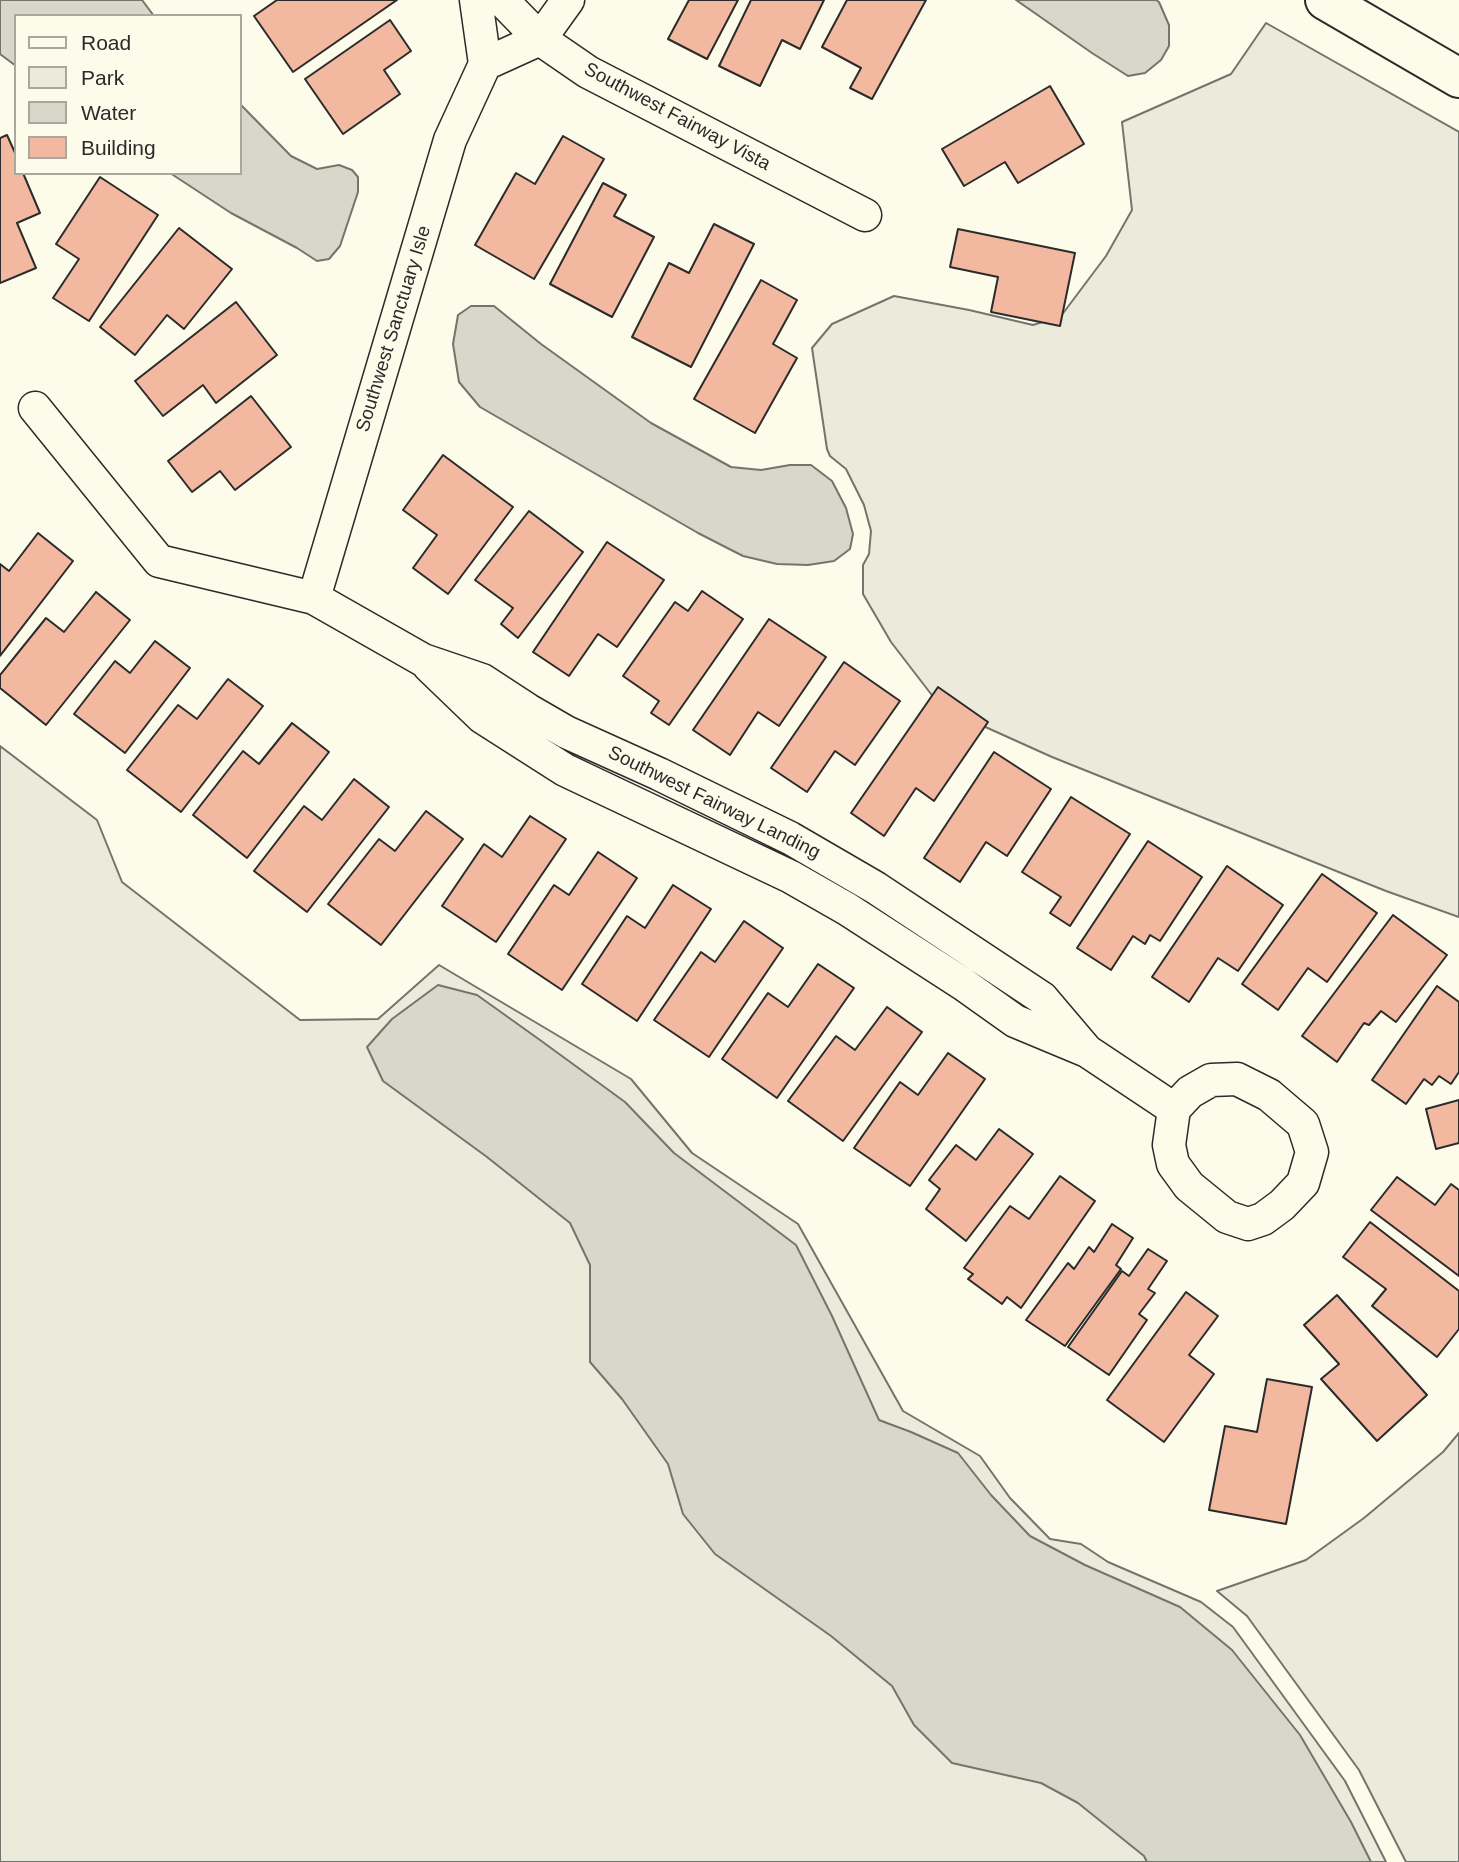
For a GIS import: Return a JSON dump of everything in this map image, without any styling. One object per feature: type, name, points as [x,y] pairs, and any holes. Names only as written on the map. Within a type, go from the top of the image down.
[{"type":"street","points":[[477,0],[485,64],[540,38],[568,0]]},
{"type":"street","name":"Southwest Fairway Vista","points":[[502,0],[540,38],[588,72],[865,215]]},
{"type":"street","points":[[1325,0],[1459,78]]},
{"type":"street","name":"Southwest Sanctuary Isle","points":[[314,598],[450,140],[485,64]]},
{"type":"street","name":"Southwest Fairway Landing","points":[[35,408],[159,561],[314,598],[423,660],[482,680],[566,732],[790,838],[859,878],[1042,998],[1087,1051]]},
{"type":"street","name":"Southwest Fairway Landing","points":[[423,660],[482,717],[565,770],[791,877],[840,905],[963,984],[1015,1021],[1087,1051],[1174,1109]]},
{"type":"street","points":[[644,808],[659,774]]},
{"type":"street","points":[[840,905],[859,878]]},
{"type":"street","points":[[1237,1079],[1269,1095],[1303,1124],[1312,1152],[1303,1183],[1282,1205],[1263,1219],[1248,1224],[1227,1217],[1189,1186],[1173,1164],[1169,1145],[1174,1109],[1190,1092],[1211,1080],[1237,1079]]},
{"type":"green space","points":[[1266,23],[1459,132],[1459,917],[1386,891],[1052,757],[941,707],[891,642],[863,594],[863,565],[869,554],[871,531],[864,505],[846,469],[830,456],[827,449],[812,348],[832,324],[894,296],[1033,325],[1061,316],[1106,256],[1132,210],[1122,122],[1231,74]]},
{"type":"green space","points":[[0,746],[97,820],[122,882],[300,1020],[378,1019],[439,965],[631,1079],[692,1153],[798,1224],[903,1411],[980,1456],[1010,1498],[1050,1539],[1081,1544],[1108,1562],[1201,1602],[1233,1627],[1345,1781],[1386,1862],[0,1862]]},
{"type":"green space","points":[[1459,1433],[1459,1862],[1406,1862],[1359,1770],[1247,1616],[1217,1591],[1306,1560],[1364,1518],[1443,1452]]},
{"type":"water","points":[[0,0],[142,0],[152,14],[14,14],[14,64],[0,54]]},
{"type":"water","points":[[1016,0],[1156,0],[1169,25],[1169,46],[1161,60],[1145,73],[1128,76]]},
{"type":"water","points":[[242,106],[291,156],[317,169],[339,165],[352,170],[358,177],[358,192],[340,246],[329,259],[317,261],[231,213],[173,175],[242,175]]},
{"type":"water","points":[[471,306],[494,306],[541,344],[651,423],[731,467],[761,470],[811,465],[832,481],[846,508],[853,534],[850,549],[834,561],[808,565],[777,564],[743,556],[698,533],[480,407],[459,382],[453,344],[458,315]]},
{"type":"water","points":[[438,985],[477,995],[540,1040],[625,1102],[674,1153],[796,1245],[832,1316],[879,1420],[958,1453],[991,1495],[1030,1536],[1085,1565],[1180,1607],[1232,1650],[1300,1735],[1371,1862],[1147,1862],[1144,1856],[1078,1803],[1041,1783],[952,1763],[914,1725],[892,1686],[831,1636],[715,1554],[683,1514],[668,1464],[622,1399],[590,1362],[590,1265],[570,1223],[487,1157],[383,1081],[367,1047],[392,1019]]},
{"type":"building","points":[[277,0],[397,0],[293,72],[254,16]]},
{"type":"building","points":[[689,0],[738,0],[707,59],[668,39]]},
{"type":"building","points":[[751,0],[824,0],[800,49],[782,40],[760,86],[719,66]]},
{"type":"building","points":[[847,0],[926,0],[872,99],[850,88],[861,68],[822,47]]},
{"type":"building","points":[[390,20],[411,51],[384,70],[400,94],[343,134],[305,79]]},
{"type":"building","points":[[1050,86],[1084,144],[1018,183],[1005,162],[964,186],[942,149]]},
{"type":"building","points":[[7,135],[14,151],[14,175],[24,175],[40,213],[17,223],[36,268],[0,283],[0,138]]},
{"type":"building","points":[[563,136],[604,159],[534,279],[475,245],[516,173],[535,184]]},
{"type":"building","points":[[100,177],[158,215],[89,321],[53,298],[79,259],[56,244]]},
{"type":"building","points":[[603,183],[626,195],[614,216],[654,237],[612,317],[550,284]]},
{"type":"building","points":[[714,224],[754,244],[691,367],[632,337],[669,263],[689,273]]},
{"type":"building","points":[[179,228],[232,269],[184,329],[167,315],[135,355],[100,327]]},
{"type":"building","points":[[958,229],[1075,253],[1060,326],[991,312],[998,277],[950,267]]},
{"type":"building","points":[[761,280],[797,300],[773,344],[797,358],[755,433],[694,399]]},
{"type":"building","points":[[236,302],[277,355],[216,403],[203,385],[163,416],[135,381]]},
{"type":"building","points":[[251,396],[291,447],[235,490],[220,471],[192,492],[168,461]]},
{"type":"building","points":[[443,455],[513,507],[448,594],[413,568],[437,535],[403,510]]},
{"type":"building","points":[[529,511],[583,552],[518,638],[501,624],[513,608],[475,580]]},
{"type":"building","points":[[38,533],[73,561],[0,656],[0,564],[9,571]]},
{"type":"building","points":[[607,542],[664,580],[617,647],[598,634],[569,676],[533,652]]},
{"type":"building","points":[[702,591],[743,619],[669,725],[651,713],[659,701],[623,676],[675,602],[688,611]]},
{"type":"building","points":[[96,592],[130,620],[46,725],[0,688],[0,675],[46,618],[64,632]]},
{"type":"building","points":[[769,619],[826,657],[779,726],[758,712],[730,755],[693,730]]},
{"type":"building","points":[[155,641],[190,668],[125,753],[74,714],[115,661],[130,673]]},
{"type":"building","points":[[844,662],[900,701],[855,765],[835,751],[807,792],[771,768]]},
{"type":"building","points":[[228,679],[263,706],[181,812],[127,770],[178,705],[197,719]]},
{"type":"building","points":[[938,687],[988,722],[934,801],[916,788],[884,836],[851,813]]},
{"type":"building","points":[[292,723],[329,752],[247,858],[193,815],[243,751],[259,764]]},
{"type":"building","points":[[994,752],[1051,789],[1007,856],[986,842],[960,882],[924,858]]},
{"type":"building","points":[[354,779],[389,807],[307,912],[254,871],[304,806],[322,820]]},
{"type":"building","points":[[1071,797],[1130,834],[1070,926],[1050,913],[1061,897],[1022,872]]},
{"type":"building","points":[[426,811],[463,839],[381,945],[328,904],[379,839],[395,851]]},
{"type":"building","points":[[530,816],[566,839],[496,942],[442,906],[484,844],[502,857]]},
{"type":"building","points":[[1148,841],[1202,877],[1160,941],[1150,935],[1145,944],[1133,936],[1111,970],[1077,948]]},
{"type":"building","points":[[598,852],[637,878],[562,990],[508,954],[554,885],[569,895]]},
{"type":"building","points":[[1227,866],[1283,905],[1238,971],[1218,958],[1189,1002],[1152,977]]},
{"type":"building","points":[[1322,874],[1377,913],[1327,982],[1308,968],[1278,1010],[1242,984]]},
{"type":"building","points":[[673,885],[711,909],[637,1021],[582,984],[627,916],[645,928]]},
{"type":"building","points":[[1393,915],[1447,955],[1396,1022],[1381,1011],[1369,1025],[1364,1023],[1337,1062],[1302,1036]]},
{"type":"building","points":[[744,921],[783,948],[709,1057],[654,1020],[701,952],[715,962]]},
{"type":"building","points":[[818,964],[854,988],[777,1098],[722,1059],[768,993],[788,1007]]},
{"type":"building","points":[[1437,986],[1459,1002],[1459,1072],[1451,1084],[1439,1076],[1432,1085],[1424,1079],[1406,1104],[1372,1080]]},
{"type":"building","points":[[887,1007],[922,1032],[843,1141],[788,1101],[836,1036],[855,1050]]},
{"type":"building","points":[[948,1053],[985,1079],[910,1186],[854,1148],[900,1082],[918,1095]]},
{"type":"building","points":[[1459,1100],[1459,1143],[1436,1149],[1426,1109]]},
{"type":"building","points":[[999,1129],[1033,1154],[966,1241],[926,1209],[940,1189],[929,1180],[956,1145],[976,1160]]},
{"type":"building","points":[[1060,1176],[1095,1201],[1021,1308],[1007,1297],[1002,1304],[968,1279],[973,1274],[964,1268],[1010,1206],[1029,1219]]},
{"type":"building","points":[[1397,1177],[1435,1205],[1451,1184],[1459,1190],[1459,1276],[1371,1210]]},
{"type":"building","points":[[1370,1222],[1459,1291],[1459,1329],[1437,1357],[1372,1306],[1386,1289],[1343,1257]]},
{"type":"building","points":[[1112,1224],[1133,1238],[1116,1265],[1121,1269],[1065,1346],[1026,1320],[1068,1263],[1074,1269],[1089,1247],[1094,1252]]},
{"type":"building","points":[[1148,1249],[1167,1261],[1148,1289],[1155,1293],[1139,1314],[1147,1320],[1109,1375],[1068,1347],[1122,1271],[1129,1276]]},
{"type":"building","points":[[1186,1292],[1218,1316],[1189,1355],[1214,1374],[1164,1442],[1107,1400]]},
{"type":"building","points":[[1337,1295],[1427,1395],[1377,1441],[1321,1379],[1339,1364],[1304,1325]]},
{"type":"building","points":[[1267,1379],[1312,1387],[1286,1524],[1209,1510],[1225,1426],[1257,1432]]}]
